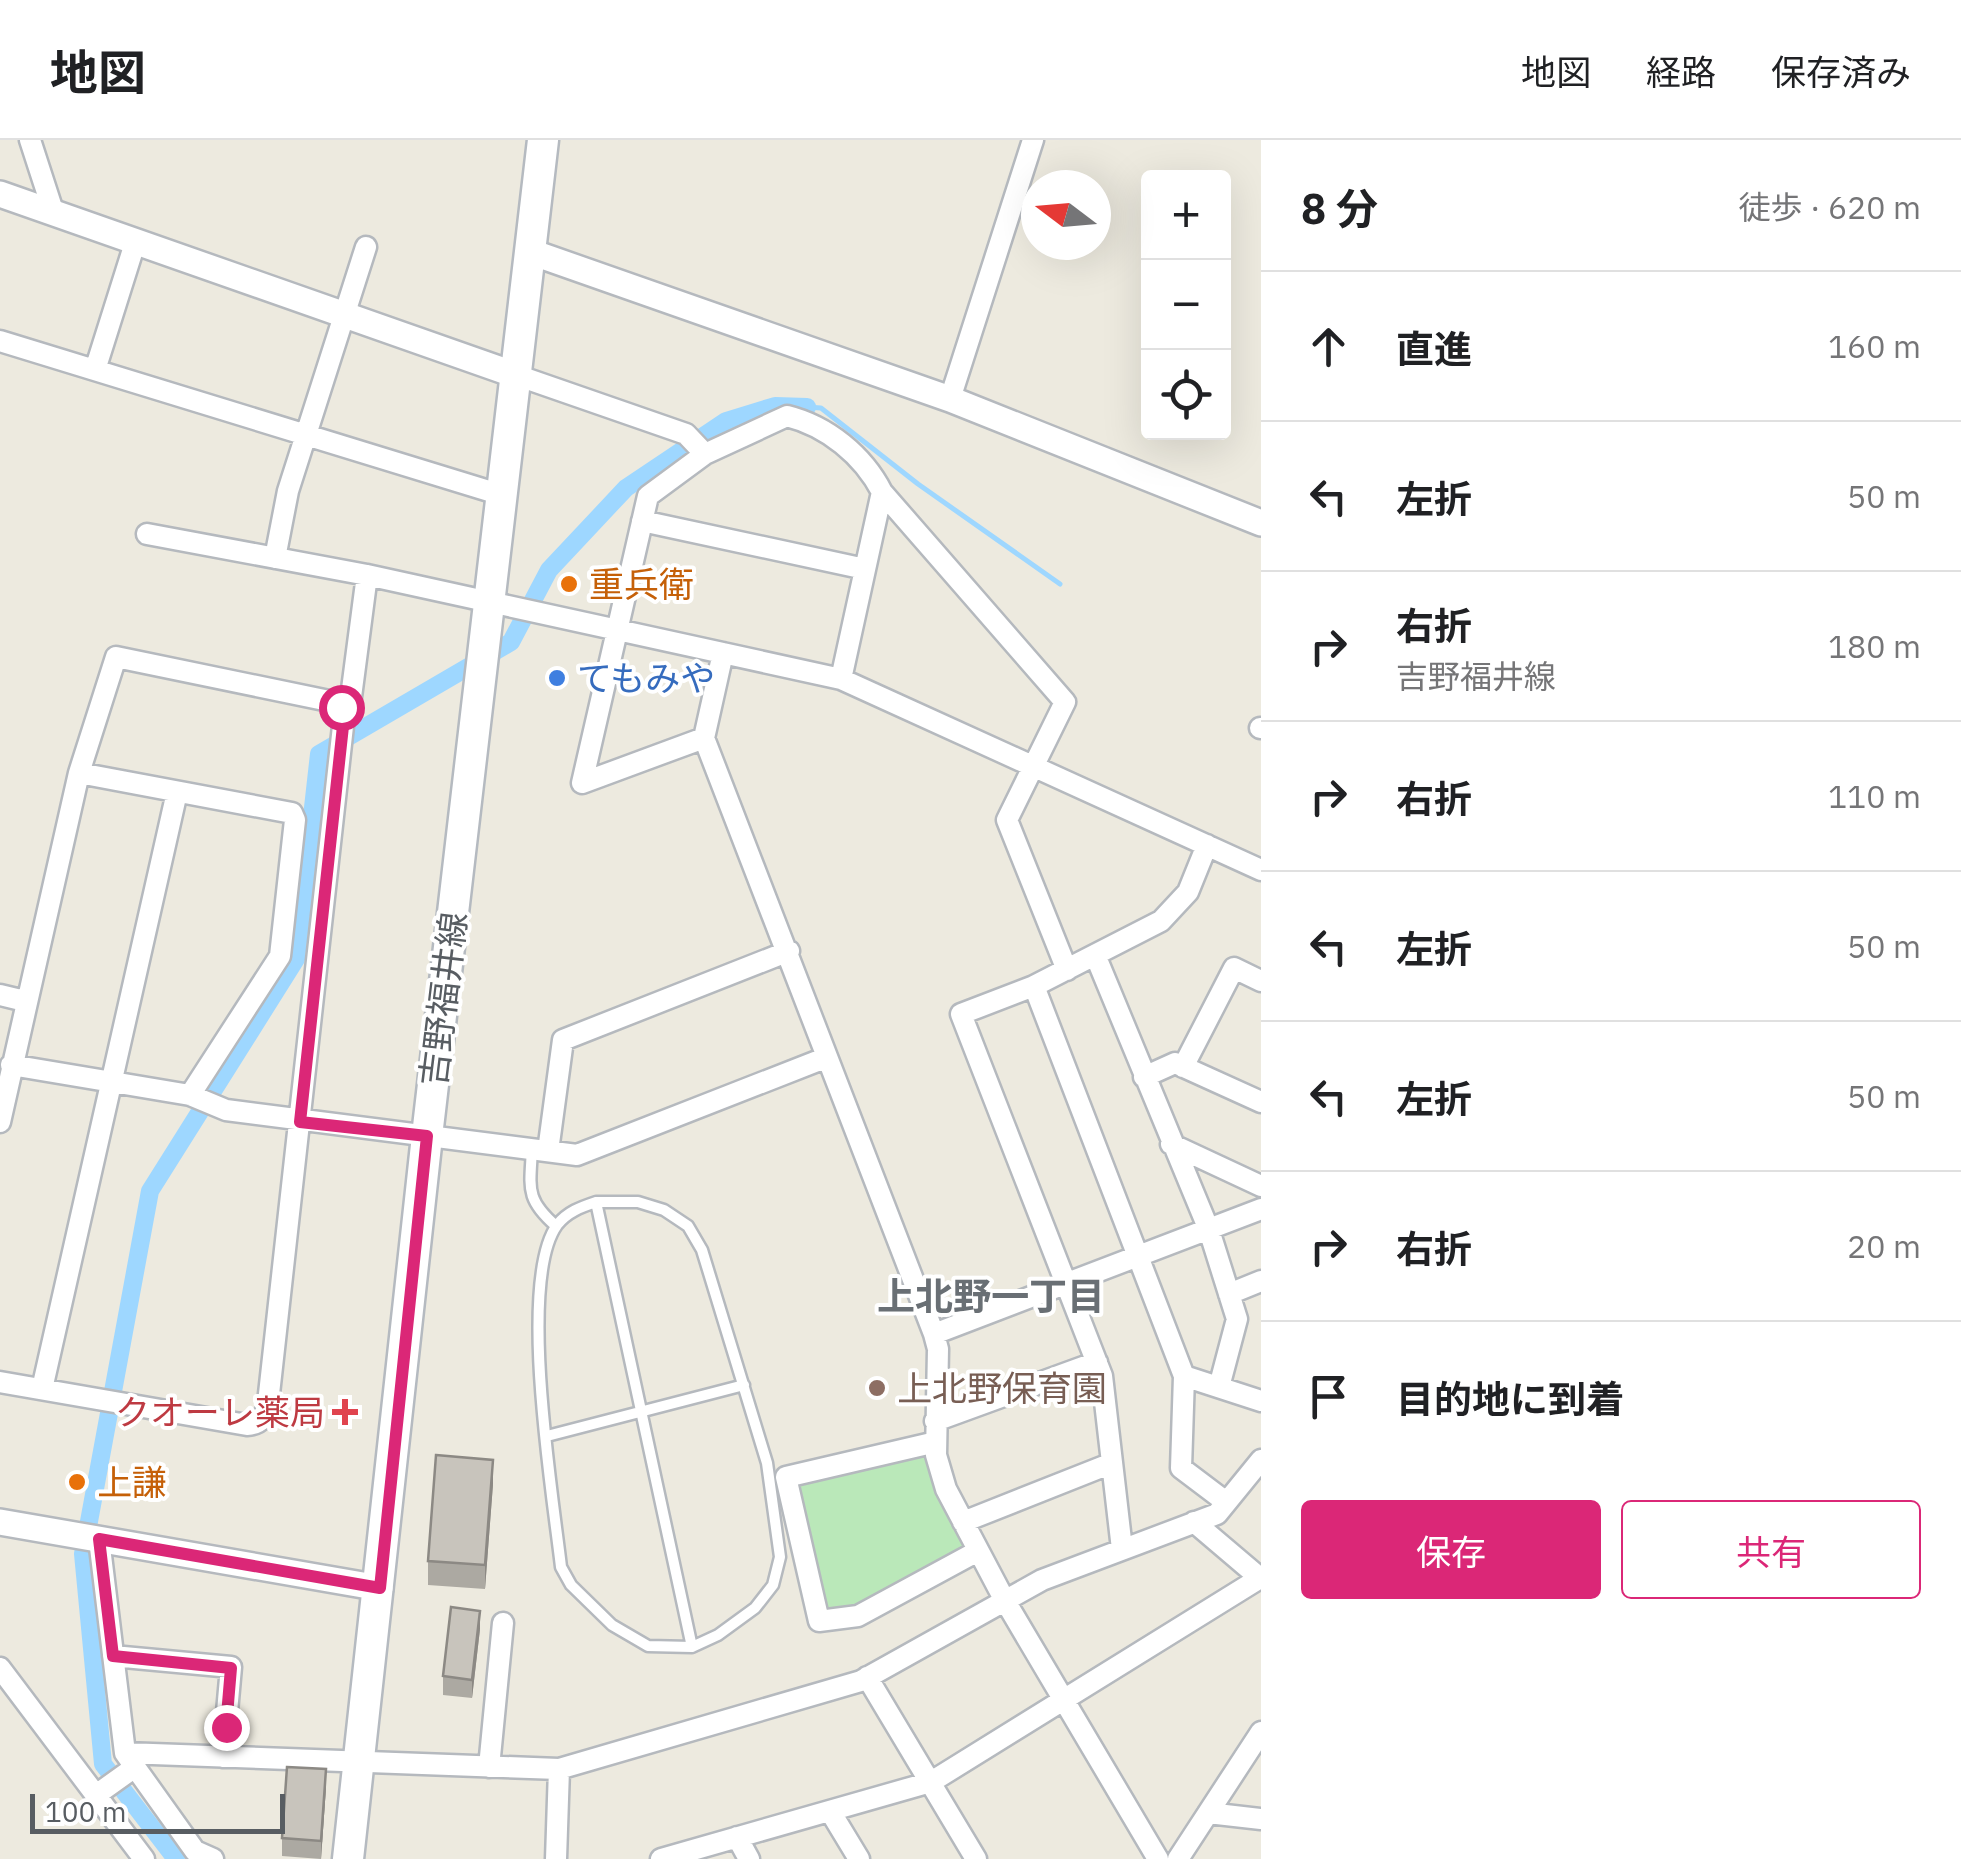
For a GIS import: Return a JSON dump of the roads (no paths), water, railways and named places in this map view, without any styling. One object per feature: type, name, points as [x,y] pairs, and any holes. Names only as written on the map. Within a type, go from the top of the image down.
[{"type":"main road","name":"吉野福井線","points":[[348,1859],[543,140]]},
{"type":"street","points":[[30,140],[54,214]]},
{"type":"street","points":[[950,399],[1033,140]]},
{"type":"street","points":[[0,194],[686,434],[705,454]]},
{"type":"street","points":[[95,370],[136,242]]},
{"type":"street","points":[[275,558],[288,491],[366,248]]},
{"type":"street","points":[[531,252],[950,399],[1261,523]]},
{"type":"street","points":[[0,341],[502,495]]},
{"type":"street","points":[[704,738],[582,783],[648,496],[705,454],[787,416],[815,423],[870,469],[882,492],[1065,702],[1008,820],[1068,970]]},
{"type":"street","points":[[841,679],[882,492]]},
{"type":"street","points":[[642,520],[865,570]]},
{"type":"street","points":[[147,534],[367,575],[841,679],[1261,870]]},
{"type":"street","points":[[341,707],[351,697],[367,575]]},
{"type":"street","points":[[723,653],[704,738],[934,1334],[938,1349],[936,1455],[946,1489],[1004,1599],[1158,1859]]},
{"type":"street","points":[[0,1122],[79,773],[116,657],[334,702],[341,707],[344,717],[300,1122],[268,1403],[262,1419],[248,1425],[0,1382]]},
{"type":"street","points":[[79,773],[292,813],[295,820],[280,956],[190,1095]]},
{"type":"street","points":[[42,1389],[176,792]]},
{"type":"street","points":[[1122,1549],[1102,1376],[961,1014],[1034,986],[1161,921],[1188,892],[1206,844]]},
{"type":"street","points":[[540,1150],[563,1040],[789,952]]},
{"type":"street","points":[[1096,957],[1209,1230],[1237,1319],[1219,1387]]},
{"type":"street","points":[[1183,1067],[1234,968],[1261,981]]},
{"type":"street","points":[[1034,986],[1184,1376],[1181,1468],[1226,1502]]},
{"type":"street","points":[[0,994],[26,1001]]},
{"type":"street","points":[[11,1064],[190,1095],[226,1110],[300,1122],[577,1155],[825,1058]]},
{"type":"street","points":[[1144,1077],[1175,1063],[1261,1102]]},
{"type":"street","points":[[1171,1144],[1261,1186]]},
{"type":"street","points":[[934,1334],[1261,1209]]},
{"type":"street","points":[[1229,1294],[1261,1281]]},
{"type":"street","points":[[978,1551],[858,1616],[819,1621],[786,1478],[935,1431],[1097,1362]]},
{"type":"street","points":[[1184,1376],[1261,1400]]},
{"type":"street","points":[[96,1795],[130,1760],[223,1756],[558,1769],[867,1678],[1042,1580],[1216,1514],[1261,1460]]},
{"type":"street","points":[[963,1522],[1112,1463]]},
{"type":"street","points":[[0,1522],[380,1588]]},
{"type":"street","points":[[661,1859],[931,1782],[1261,1579],[1194,1522]]},
{"type":"street","points":[[88,1537],[130,1760],[196,1852],[213,1859]]},
{"type":"street","points":[[489,1767],[503,1623]]},
{"type":"street","points":[[113,1656],[231,1668],[223,1756]]},
{"type":"street","points":[[0,1668],[144,1859]]},
{"type":"street","points":[[867,1678],[976,1859]]},
{"type":"street","points":[[1178,1859],[1261,1732]]},
{"type":"street","points":[[556,1859],[558,1769]]},
{"type":"street","points":[[830,1811],[859,1859]]},
{"type":"street","points":[[1208,1813],[1261,1820]]},
{"type":"street","points":[[737,1837],[749,1859]]},
{"type":"lane","points":[[540,1150],[530,1194],[539,1211],[556,1226]]},
{"type":"lane","points":[[596,1202],[692,1647]]},
{"type":"lane","points":[[596,1202],[638,1202],[664,1210],[688,1226],[702,1250],[767,1464],[780,1557],[773,1585],[755,1608],[718,1635],[692,1647],[648,1646],[612,1625],[571,1585],[561,1568],[538,1346],[539,1300],[547,1250],[556,1226],[574,1209],[596,1202]]},
{"type":"lane","points":[[547,1436],[744,1386]]},
{"type":"waterway","points":[[176,1859],[103,1764],[83,1554],[150,1191],[296,959],[319,754],[511,642],[549,570],[626,488],[726,421],[775,406],[807,407]]},
{"type":"waterway","points":[[807,407],[821,408],[918,484],[1060,584]]},
{"type":"place","name":"重兵衛","points":[[569,584]]},
{"type":"place","name":"てもみや","points":[[557,678]]},
{"type":"place","name":"上北野保育園","points":[[877,1388]]},
{"type":"place","name":"クオーレ薬局","points":[[345,1412]]},
{"type":"place","name":"上謙","points":[[77,1482]]},
{"type":"district","name":"上北野一丁目","points":[[991,1295]]}]
